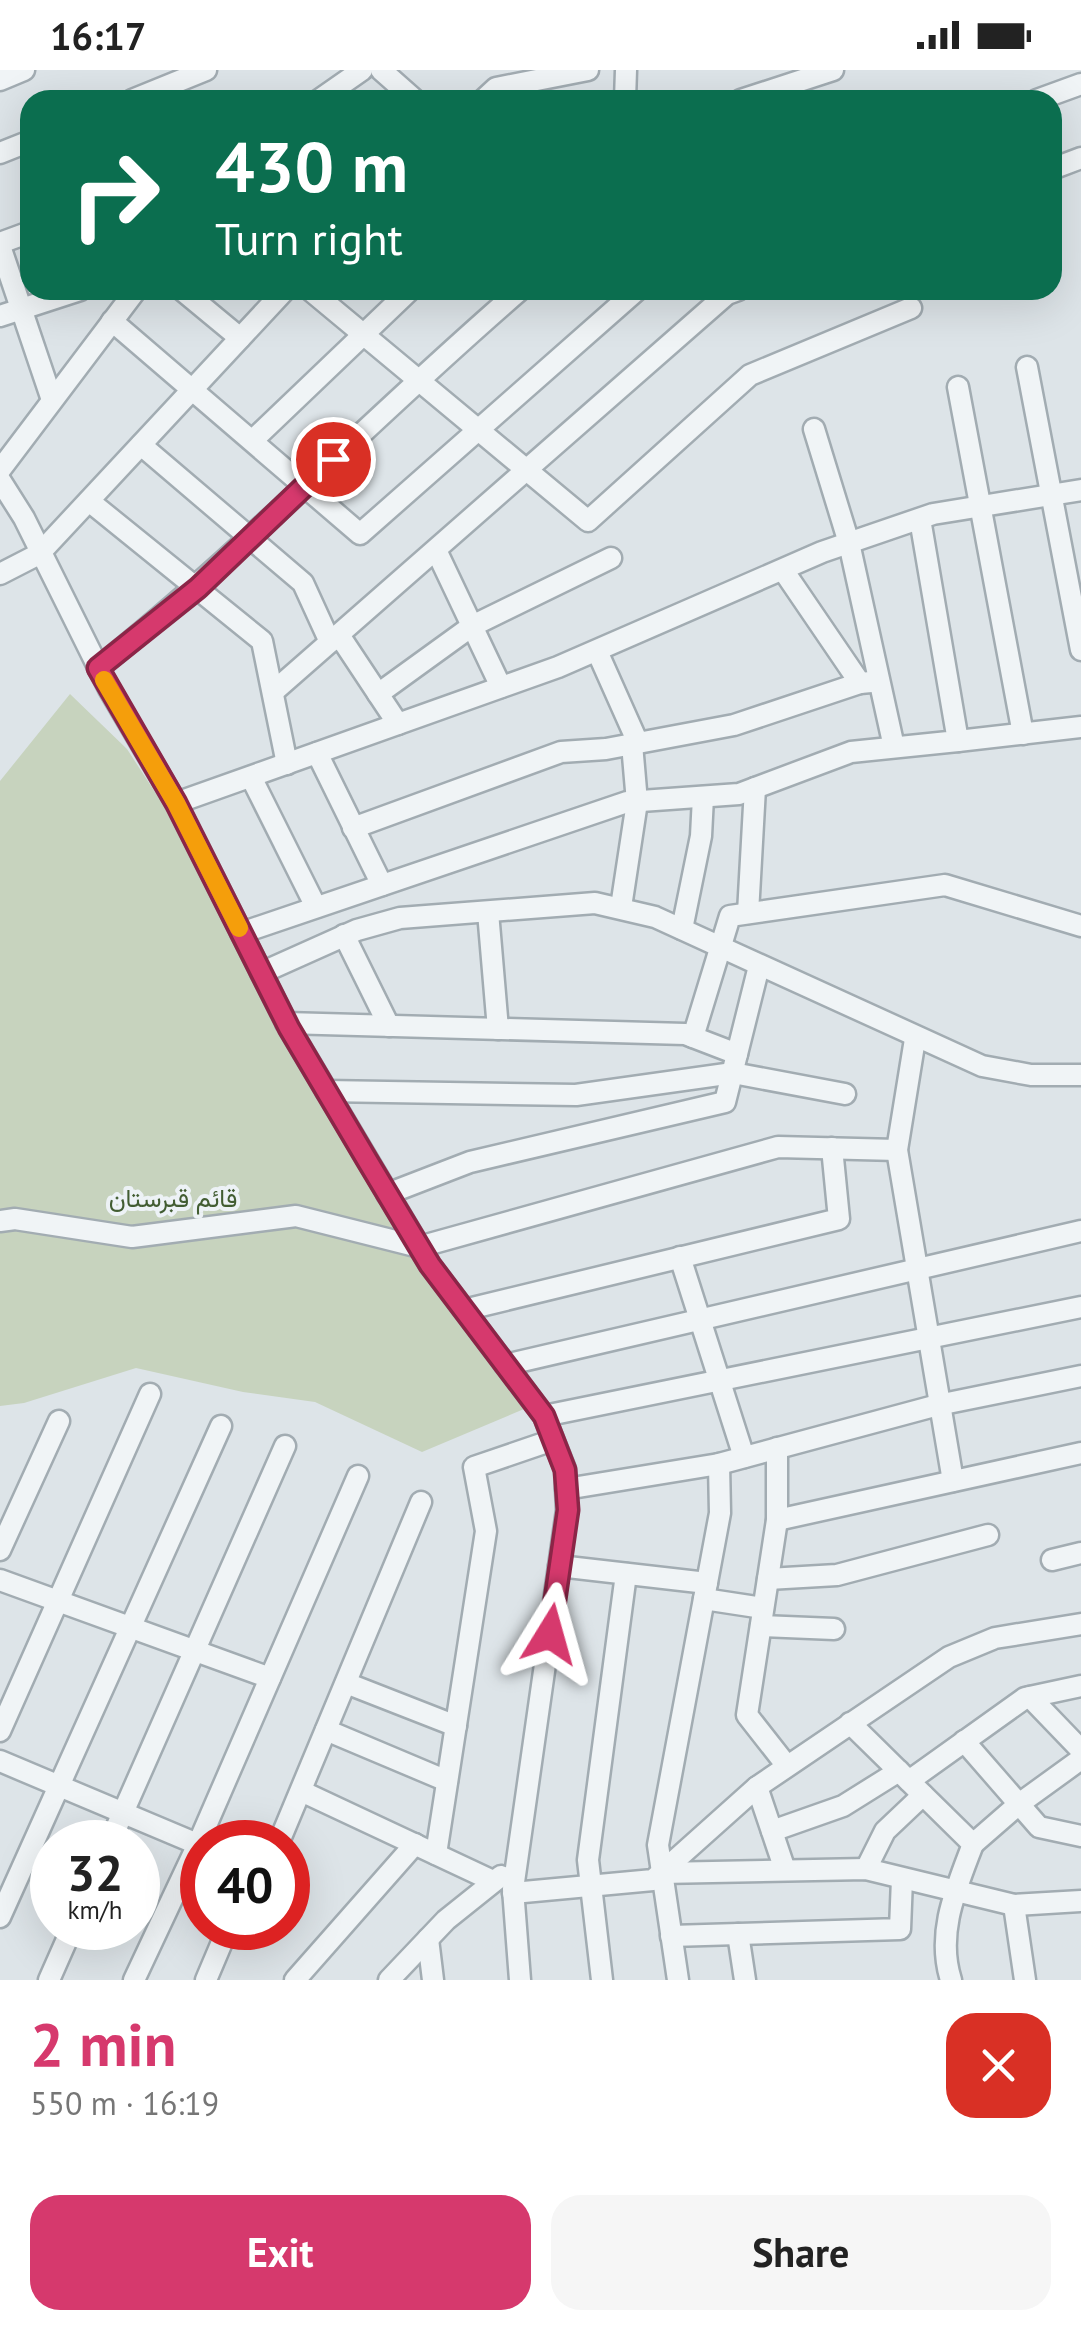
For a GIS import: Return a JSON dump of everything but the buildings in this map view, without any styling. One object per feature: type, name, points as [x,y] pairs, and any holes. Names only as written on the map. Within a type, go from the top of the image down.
[{"type":"street","points":[[0,80],[24,70]]},
{"type":"street","points":[[157,90],[206,70]]},
{"type":"street","points":[[333,90],[362,70]]},
{"type":"street","points":[[380,70],[403,90]]},
{"type":"street","points":[[494,90],[588,70]]},
{"type":"street","points":[[772,90],[833,70]]},
{"type":"street","points":[[0,245],[52,400]]},
{"type":"street","points":[[0,316],[49,300]]},
{"type":"street","points":[[0,470],[128,300]]},
{"type":"street","points":[[194,300],[240,338]]},
{"type":"street","points":[[0,574],[39,554],[276,300]]},
{"type":"street","points":[[322,300],[588,521],[750,375],[911,308]]},
{"type":"street","points":[[253,440],[395,300]]},
{"type":"street","points":[[98,668],[198,588],[417,378],[508,300]]},
{"type":"street","points":[[112,321],[360,534],[626,300]]},
{"type":"street","points":[[273,692],[720,300]]},
{"type":"street","points":[[1027,367],[1081,650]]},
{"type":"street","points":[[958,387],[1023,734]]},
{"type":"street","points":[[814,429],[848,544],[869,682],[894,748]]},
{"type":"street","points":[[140,445],[303,583],[334,638],[398,724]]},
{"type":"street","points":[[0,480],[24,518],[98,668],[176,803],[286,1023],[419,1247],[544,1416],[565,1470],[559,1566],[512,1893],[520,1980]]},
{"type":"street","points":[[176,803],[501,688],[783,570],[920,519],[1081,490]]},
{"type":"street","points":[[89,500],[262,641],[287,764]]},
{"type":"street","points":[[920,519],[958,741]]},
{"type":"street","points":[[436,550],[501,688]]},
{"type":"street","points":[[378,694],[472,626],[612,558]]},
{"type":"street","points":[[783,570],[869,682]]},
{"type":"street","points":[[596,650],[635,743],[637,802],[622,907]]},
{"type":"street","points":[[354,828],[561,752],[734,725],[869,682]]},
{"type":"street","points":[[241,932],[637,802],[739,794],[830,758],[1081,727]]},
{"type":"street","points":[[316,754],[382,885]]},
{"type":"street","points":[[251,777],[316,907]]},
{"type":"street","points":[[748,913],[755,788]]},
{"type":"street","points":[[682,930],[702,836],[703,797]]},
{"type":"street","points":[[692,1037],[730,916],[944,885],[1081,926]]},
{"type":"street","points":[[261,973],[344,935],[400,918],[595,903],[622,907],[682,930],[915,1039],[982,1066],[1031,1075],[1081,1075]]},
{"type":"street","points":[[488,912],[498,1029]]},
{"type":"street","points":[[344,935],[389,1026]]},
{"type":"street","points":[[387,1194],[470,1162],[726,1102],[759,966]]},
{"type":"street","points":[[286,1023],[692,1037],[735,1064],[845,1094]]},
{"type":"street","points":[[915,1039],[897,1150],[953,1481]]},
{"type":"street","points":[[326,1091],[576,1095],[735,1064]]},
{"type":"street","points":[[0,1220],[132,1237],[296,1216],[419,1247],[778,1148],[897,1150]]},
{"type":"street","points":[[464,1310],[840,1218],[832,1148]]},
{"type":"street","points":[[505,1365],[1081,1231]]},
{"type":"street","points":[[680,1257],[744,1457]]},
{"type":"street","points":[[544,1416],[1081,1307]]},
{"type":"street","points":[[566,1489],[719,1464],[938,1405],[1081,1376]]},
{"type":"street","points":[[0,1731],[150,1394]]},
{"type":"street","points":[[0,1550],[60,1421]]},
{"type":"street","points":[[0,1918],[222,1426]]},
{"type":"street","points":[[436,1854],[486,1531],[474,1468],[553,1440]]},
{"type":"street","points":[[120,1820],[285,1446]]},
{"type":"street","points":[[777,1448],[777,1520],[747,1715],[787,1766]]},
{"type":"street","points":[[777,1520],[1081,1453]]},
{"type":"street","points":[[678,1980],[658,1845],[720,1513],[719,1464]]},
{"type":"street","points":[[210,1820],[358,1476]]},
{"type":"street","points":[[288,1820],[422,1502]]},
{"type":"street","points":[[768,1579],[837,1575],[988,1535]]},
{"type":"street","points":[[1052,1560],[1081,1554]]},
{"type":"street","points":[[559,1566],[626,1574],[705,1591],[762,1617],[834,1629]]},
{"type":"street","points":[[602,1980],[588,1860],[626,1574]]},
{"type":"street","points":[[0,1580],[270,1678]]},
{"type":"street","points":[[512,1893],[653,1880],[756,1787],[948,1657],[995,1638],[1081,1624]]},
{"type":"street","points":[[346,1683],[456,1726]]},
{"type":"street","points":[[772,1831],[910,1782],[1030,1697],[1081,1686]]},
{"type":"street","points":[[1030,1697],[1081,1750]]},
{"type":"street","points":[[850,1723],[973,1844]]},
{"type":"street","points":[[326,1730],[447,1781]]},
{"type":"street","points":[[964,1741],[1039,1827],[1081,1836]]},
{"type":"street","points":[[951,1980],[942,1951],[955,1894],[973,1844],[1081,1759]]},
{"type":"street","points":[[0,1762],[180,1837]]},
{"type":"street","points":[[866,1869],[910,1782]]},
{"type":"street","points":[[756,1787],[785,1870]]},
{"type":"street","points":[[301,1791],[493,1881]]},
{"type":"street","points":[[296,1980],[416,1844]]},
{"type":"street","points":[[389,1980],[428,1939],[493,1881],[516,1866]]},
{"type":"street","points":[[661,1873],[866,1869],[955,1894],[1014,1905],[1081,1900]]},
{"type":"street","points":[[671,1936],[900,1929],[902,1879]]},
{"type":"street","points":[[134,1980],[180,1886]]},
{"type":"street","points":[[1014,1905],[1025,1980]]},
{"type":"street","points":[[738,1934],[746,1980]]},
{"type":"street","points":[[428,1939],[433,1980]]},
{"type":"street","points":[[49,1980],[62,1950]]},
{"type":"street","points":[[206,1980],[219,1950]]},
{"type":"green space","name":"قائم قبرستان","points":[[70,694],[127,749],[164,806],[274,1025],[407,1249],[524,1409],[422,1452],[315,1402],[243,1392],[136,1368],[24,1403],[0,1406],[0,781]]},
{"type":"slow traffic","points":[[104,680],[176,803],[239,928]]},
{"type":"route","points":[[333,459],[198,588],[98,668],[176,803],[289,1028],[367,1160],[430,1265],[544,1416],[565,1470],[568,1510],[550,1634]]}]
